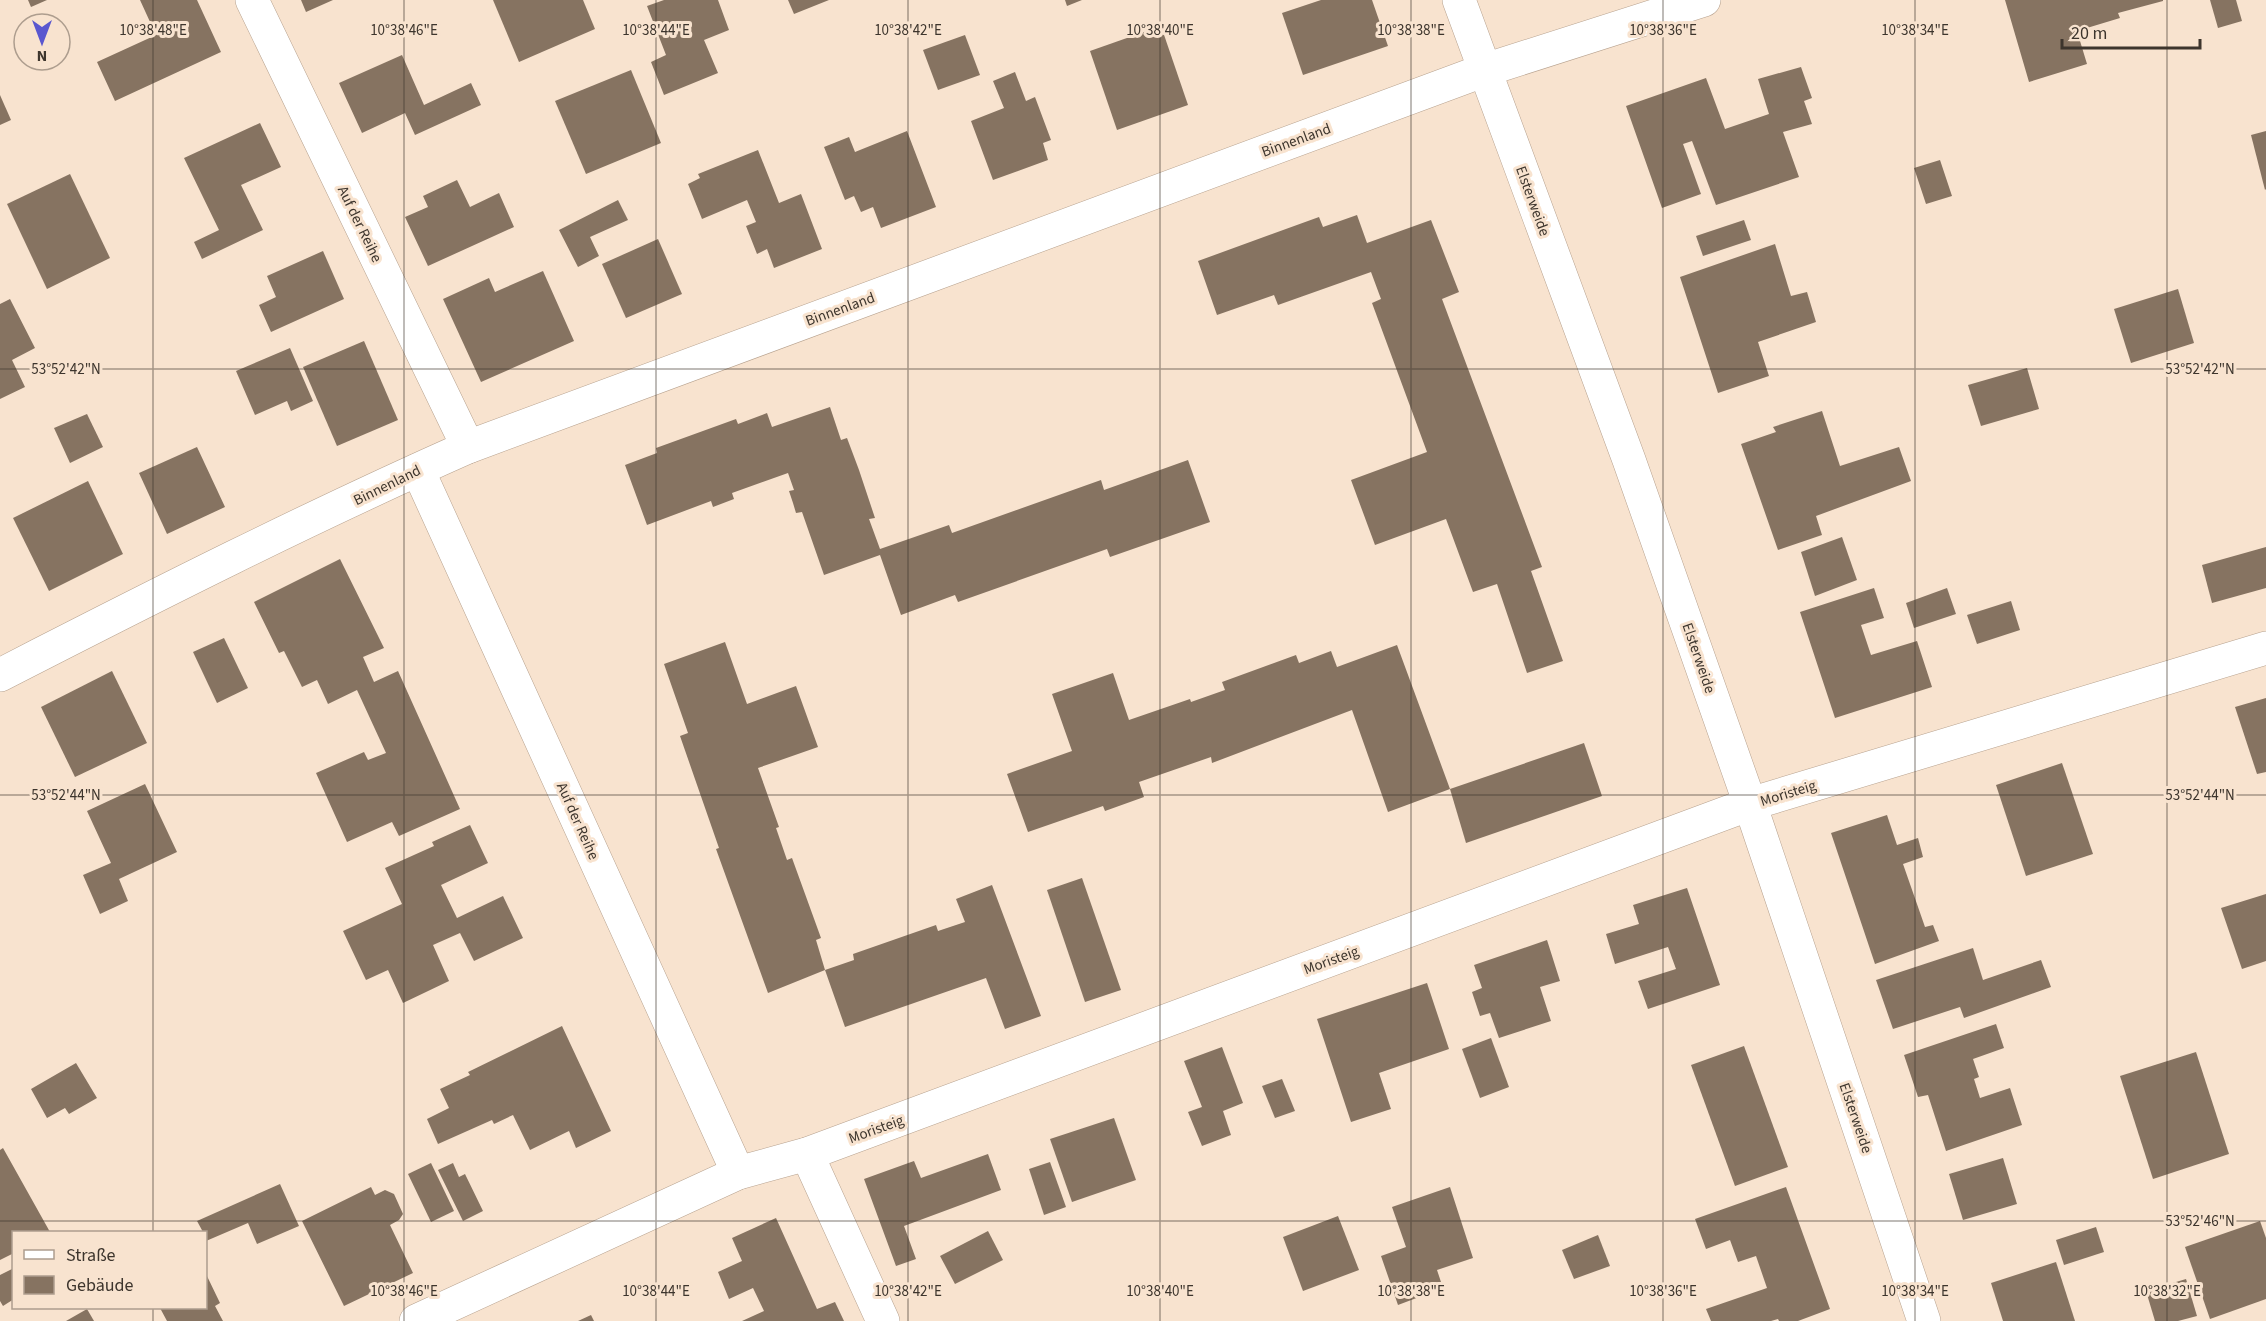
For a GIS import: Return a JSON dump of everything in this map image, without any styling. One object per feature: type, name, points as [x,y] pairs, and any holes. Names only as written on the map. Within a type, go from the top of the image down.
[{"type":"street","name":"Auf der Reihe","points":[[252,0],[468,447]]},
{"type":"street","name":"Elsterweide","points":[[1459,0],[1629,460],[1750,804],[1924,1321]]},
{"type":"street","name":"Binnenland","points":[[0,675],[128,610],[468,447],[1485,70],[1704,0]]},
{"type":"street","name":"Auf der Reihe","points":[[418,470],[738,1173]]},
{"type":"street","name":"Moristeig","points":[[416,1321],[738,1173],[807,1154],[1750,804],[2266,648]]},
{"type":"street","points":[[807,1154],[883,1321]]},
{"type":"building","points":[[28,0],[47,0],[31,7]]},
{"type":"building","points":[[140,0],[197,0],[221,52],[115,101],[97,62],[156,35]]},
{"type":"building","points":[[301,0],[333,0],[306,12]]},
{"type":"building","points":[[493,0],[583,0],[595,29],[519,62]]},
{"type":"building","points":[[664,0],[718,0],[729,30],[704,40],[718,73],[664,95],[651,62],[666,55],[647,6]]},
{"type":"building","points":[[788,0],[829,0],[794,14]]},
{"type":"building","points":[[1065,0],[1082,0],[1067,6]]},
{"type":"building","points":[[1321,0],[1372,0],[1388,46],[1303,75],[1282,13]]},
{"type":"building","points":[[2005,0],[2163,1],[2118,13],[2120,18],[2077,31],[2087,64],[2029,82]]},
{"type":"building","points":[[2210,0],[2236,0],[2242,21],[2218,28]]},
{"type":"building","points":[[1161,26],[1188,105],[1117,130],[1090,51]]},
{"type":"building","points":[[965,35],[980,75],[938,90],[923,50]]},
{"type":"building","points":[[402,55],[424,105],[471,83],[481,105],[415,135],[405,113],[362,133],[339,83]]},
{"type":"building","points":[[1801,67],[1812,98],[1804,101],[1812,124],[1783,132],[1799,177],[1716,205],[1692,141],[1683,144],[1701,194],[1662,208],[1626,106],[1706,78],[1725,129],[1769,114],[1758,79]]},
{"type":"building","points":[[631,70],[661,143],[586,174],[555,101]]},
{"type":"building","points":[[1015,72],[1026,101],[1035,97],[1051,140],[1043,143],[1048,160],[993,180],[971,121],[1004,108],[993,81]]},
{"type":"building","points":[[0,95],[11,120],[0,125]]},
{"type":"building","points":[[260,123],[281,167],[241,185],[263,230],[202,259],[194,242],[219,230],[184,158]]},
{"type":"building","points":[[907,131],[936,207],[881,228],[873,207],[861,212],[854,196],[845,200],[824,147],[849,137],[855,152]]},
{"type":"building","points":[[2266,131],[2266,189],[2265,190],[2251,135]]},
{"type":"building","points":[[758,150],[779,203],[801,194],[822,249],[774,268],[767,249],[757,254],[746,226],[756,222],[747,200],[702,219],[688,184],[700,178],[698,174]]},
{"type":"building","points":[[1940,160],[1952,196],[1926,204],[1914,168]]},
{"type":"building","points":[[70,174],[110,258],[47,289],[7,204]]},
{"type":"building","points":[[457,180],[470,207],[499,193],[514,227],[428,266],[405,217],[428,207],[423,196]]},
{"type":"building","points":[[618,200],[628,220],[590,237],[599,256],[578,267],[559,230]]},
{"type":"building","points":[[1357,215],[1367,243],[1431,220],[1459,292],[1442,299],[1542,567],[1531,571],[1563,661],[1527,673],[1497,584],[1473,592],[1446,519],[1375,545],[1351,480],[1427,452],[1372,303],[1381,299],[1371,272],[1278,305],[1274,295],[1217,315],[1198,261],[1319,217],[1323,227]]},
{"type":"building","points":[[1744,220],[1751,240],[1703,256],[1696,236]]},
{"type":"building","points":[[658,239],[682,294],[626,318],[602,264]]},
{"type":"building","points":[[1775,244],[1791,296],[1807,292],[1816,322],[1758,342],[1769,376],[1718,393],[1680,277]]},
{"type":"building","points":[[323,251],[344,299],[271,332],[259,305],[276,297],[267,276]]},
{"type":"building","points":[[543,271],[574,341],[481,382],[443,299],[489,278],[495,292]]},
{"type":"building","points":[[2178,289],[2194,343],[2131,363],[2114,309]]},
{"type":"building","points":[[10,299],[35,348],[12,360],[25,387],[0,399],[0,304]]},
{"type":"building","points":[[364,341],[398,420],[337,446],[303,367]]},
{"type":"building","points":[[290,348],[313,401],[291,411],[287,401],[255,415],[236,371]]},
{"type":"building","points":[[2027,368],[2039,409],[1981,426],[1968,385]]},
{"type":"building","points":[[830,407],[841,440],[847,438],[859,470],[875,518],[869,519],[880,549],[949,525],[952,533],[1101,480],[1104,490],[1188,460],[1210,522],[1110,557],[1107,549],[958,602],[955,595],[901,615],[880,555],[824,575],[802,512],[796,513],[789,491],[794,490],[788,473],[732,493],[734,499],[713,507],[711,501],[647,525],[625,465],[657,453],[656,448],[736,419],[738,424],[767,413],[772,427]]},
{"type":"building","points":[[1822,411],[1840,466],[1899,447],[1911,481],[1816,516],[1822,535],[1778,550],[1741,444],[1776,432],[1773,427]]},
{"type":"building","points":[[87,414],[103,447],[70,463],[54,428]]},
{"type":"building","points":[[197,447],[225,507],[167,534],[139,473]]},
{"type":"building","points":[[88,481],[123,554],[49,591],[13,518]]},
{"type":"building","points":[[1842,537],[1857,580],[1815,596],[1801,552]]},
{"type":"building","points":[[2266,547],[2266,588],[2212,603],[2202,565]]},
{"type":"building","points":[[340,559],[384,648],[363,657],[374,682],[398,671],[460,809],[399,836],[392,822],[347,842],[316,773],[364,752],[368,760],[386,753],[357,690],[328,704],[317,680],[302,687],[284,651],[279,653],[254,602]]},
{"type":"building","points":[[1874,588],[1884,618],[1861,625],[1871,655],[1917,641],[1932,687],[1835,718],[1800,612]]},
{"type":"building","points":[[1947,588],[1956,614],[1914,628],[1906,603]]},
{"type":"building","points":[[2011,601],[2020,630],[1977,644],[1967,615]]},
{"type":"building","points":[[224,638],[248,688],[217,703],[193,652]]},
{"type":"building","points":[[725,642],[747,704],[796,686],[818,747],[758,768],[779,827],[776,828],[787,860],[792,858],[821,938],[816,940],[825,970],[768,993],[716,849],[719,848],[680,736],[688,733],[664,664]]},
{"type":"building","points":[[1397,645],[1450,789],[1388,812],[1352,710],[1212,763],[1211,757],[1139,782],[1144,797],[1105,811],[1103,806],[1028,832],[1007,774],[1072,751],[1052,694],[1113,673],[1129,720],[1190,699],[1191,702],[1225,690],[1222,682],[1296,655],[1299,663],[1331,651],[1337,667]]},
{"type":"building","points":[[112,671],[147,743],[75,777],[41,707]]},
{"type":"building","points":[[2266,698],[2266,772],[2257,774],[2235,707]]},
{"type":"building","points":[[1584,743],[1602,796],[1466,843],[1450,789]]},
{"type":"building","points":[[2062,763],[2093,854],[2026,876],[1996,785]]},
{"type":"building","points":[[145,784],[177,852],[119,879],[128,901],[100,914],[83,875],[111,863],[87,811]]},
{"type":"building","points":[[1887,815],[1897,845],[1918,838],[1923,857],[1903,864],[1925,927],[1933,925],[1939,941],[1875,964],[1831,833]]},
{"type":"building","points":[[470,825],[488,863],[441,885],[457,918],[503,896],[523,938],[474,961],[460,933],[433,945],[449,981],[403,1003],[388,970],[366,980],[343,931],[402,904],[385,868],[434,846],[432,842]]},
{"type":"building","points":[[1082,878],[1121,990],[1085,1002],[1047,890]]},
{"type":"building","points":[[992,885],[1041,1016],[1005,1029],[986,978],[845,1027],[825,970],[854,960],[853,954],[936,925],[938,931],[965,922],[956,899]]},
{"type":"building","points":[[1687,888],[1720,985],[1648,1009],[1638,981],[1676,969],[1668,947],[1615,964],[1606,934],[1639,924],[1633,905]]},
{"type":"building","points":[[2266,894],[2266,961],[2242,969],[2221,908]]},
{"type":"building","points":[[1547,940],[1560,981],[1540,987],[1551,1021],[1499,1038],[1490,1013],[1480,1016],[1472,992],[1482,988],[1474,965]]},
{"type":"building","points":[[1973,948],[1983,980],[2041,960],[2051,987],[1964,1018],[1960,1007],[1893,1029],[1876,980]]},
{"type":"building","points":[[1427,983],[1449,1049],[1379,1073],[1391,1109],[1351,1122],[1317,1019]]},
{"type":"building","points":[[1996,1024],[2004,1048],[1973,1059],[1979,1077],[1974,1079],[1980,1098],[2010,1088],[2022,1125],[1946,1151],[1928,1095],[1918,1097],[1904,1055]]},
{"type":"building","points":[[562,1026],[611,1131],[576,1148],[569,1131],[530,1150],[513,1115],[494,1124],[492,1120],[438,1144],[427,1119],[449,1108],[440,1089],[470,1075],[468,1072]]},
{"type":"building","points":[[1491,1038],[1509,1087],[1480,1098],[1462,1049]]},
{"type":"building","points":[[1744,1046],[1788,1167],[1735,1186],[1691,1065]]},
{"type":"building","points":[[1222,1047],[1243,1103],[1223,1111],[1231,1135],[1202,1146],[1188,1112],[1202,1107],[1184,1061]]},
{"type":"building","points":[[2196,1052],[2229,1154],[2153,1179],[2120,1076]]},
{"type":"building","points":[[76,1063],[97,1098],[69,1114],[65,1108],[47,1118],[31,1089]]},
{"type":"building","points":[[1282,1079],[1295,1111],[1275,1118],[1262,1086]]},
{"type":"building","points":[[1114,1118],[1136,1180],[1072,1202],[1050,1139]]},
{"type":"building","points":[[3,1148],[49,1231],[12,1231],[12,1254],[0,1260],[0,1150]]},
{"type":"building","points":[[988,1154],[1001,1190],[904,1226],[916,1259],[896,1266],[864,1179],[914,1161],[921,1178]]},
{"type":"building","points":[[2003,1158],[2017,1204],[1963,1220],[1949,1174]]},
{"type":"building","points":[[1050,1162],[1066,1207],[1044,1215],[1029,1169]]},
{"type":"building","points":[[431,1163],[454,1211],[431,1222],[408,1174]]},
{"type":"building","points":[[453,1163],[459,1177],[465,1174],[483,1211],[463,1221],[438,1170]]},
{"type":"building","points":[[280,1184],[299,1226],[257,1244],[248,1223],[207,1241],[207,1231],[202,1231],[197,1221]]},
{"type":"building","points":[[371,1187],[375,1195],[385,1190],[394,1194],[403,1214],[399,1220],[390,1225],[413,1273],[344,1306],[302,1221]]},
{"type":"building","points":[[1450,1187],[1473,1258],[1437,1270],[1443,1288],[1398,1305],[1381,1256],[1406,1247],[1392,1207]]},
{"type":"building","points":[[1786,1187],[1830,1309],[1798,1321],[1779,1321],[1778,1319],[1711,1321],[1706,1309],[1767,1288],[1756,1256],[1738,1262],[1730,1240],[1706,1249],[1695,1219]]},
{"type":"building","points":[[1338,1216],[1359,1270],[1303,1291],[1283,1237]]},
{"type":"building","points":[[776,1218],[817,1309],[835,1302],[844,1321],[742,1321],[764,1311],[753,1288],[729,1299],[718,1272],[742,1261],[732,1238]]},
{"type":"building","points":[[2260,1221],[2266,1238],[2266,1299],[2210,1319],[2185,1247]]},
{"type":"building","points":[[2096,1227],[2104,1252],[2064,1265],[2056,1240]]},
{"type":"building","points":[[988,1231],[1003,1260],[955,1284],[940,1256]]},
{"type":"building","points":[[1598,1235],[1610,1266],[1574,1279],[1562,1250]]},
{"type":"building","points":[[2056,1262],[2075,1321],[2003,1321],[1991,1283]]},
{"type":"building","points":[[12,1269],[12,1300],[3,1306],[0,1301],[0,1275]]},
{"type":"building","points":[[207,1276],[220,1303],[215,1306],[223,1321],[167,1321],[161,1309],[207,1309]]},
{"type":"building","points":[[2186,1279],[2197,1316],[2178,1321],[2155,1321],[2146,1291]]},
{"type":"building","points":[[87,1309],[94,1321],[66,1321]]},
{"type":"building","points":[[591,1315],[594,1321],[578,1321]]}]
